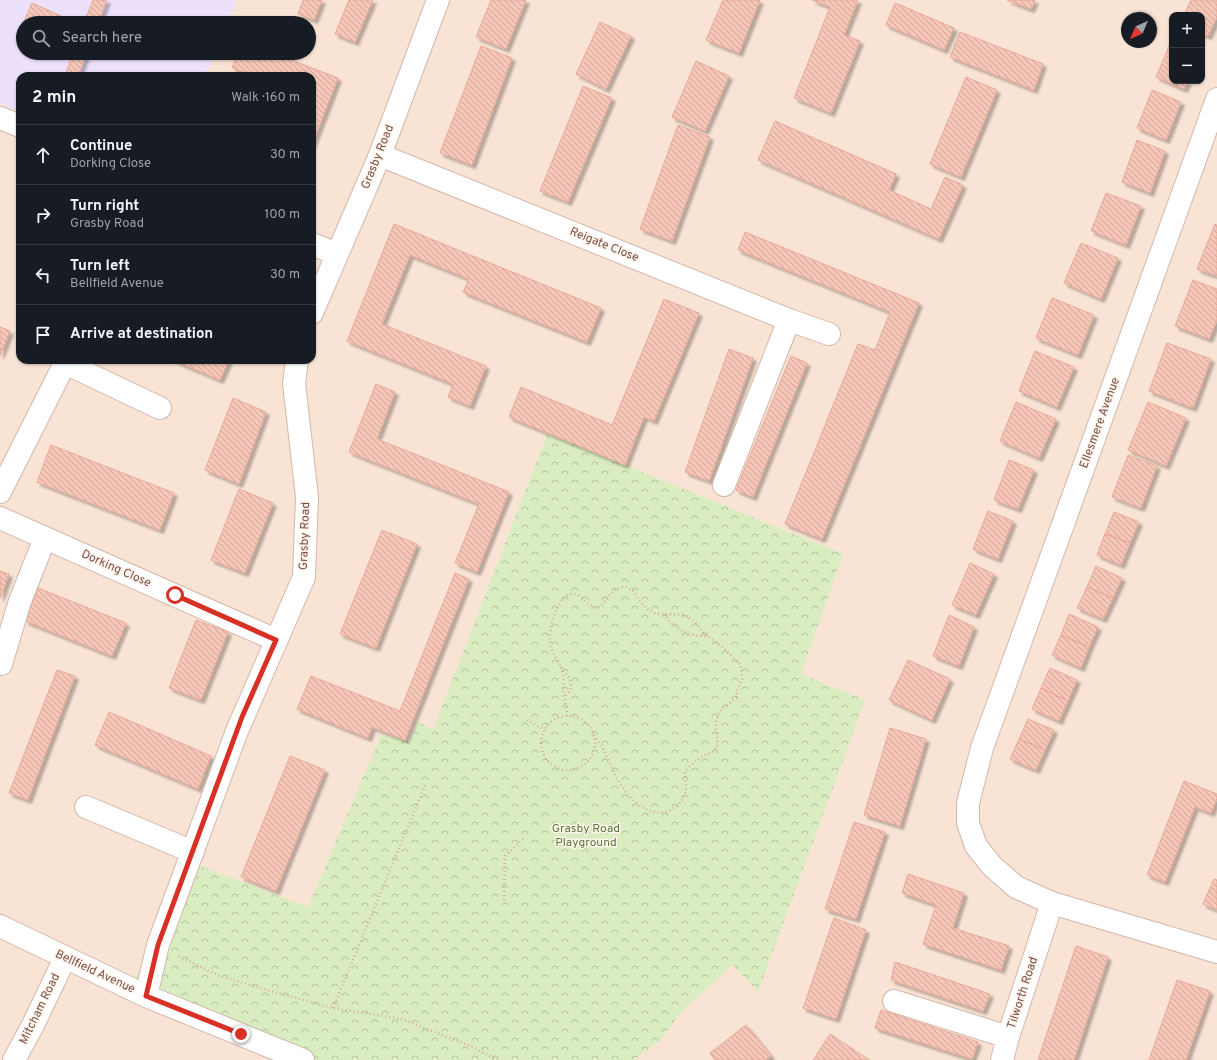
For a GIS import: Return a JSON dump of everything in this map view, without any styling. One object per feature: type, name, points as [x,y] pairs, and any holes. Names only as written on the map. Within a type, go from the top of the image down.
[{"type":"street","name":"Grasby Road","points":[[316,304],[380,155],[438,0]]},
{"type":"street","name":"Ellesmere Avenue","points":[[1052,903],[1016,887],[992,866],[976,846],[968,823],[968,803],[982,748],[1217,99]]},
{"type":"street","points":[[0,118],[16,124]]},
{"type":"street","name":"Reigate Close","points":[[380,155],[789,320],[828,334]]},
{"type":"street","points":[[316,246],[337,254]]},
{"type":"street","points":[[724,485],[789,320]]},
{"type":"street","points":[[0,492],[64,364]]},
{"type":"street","points":[[67,364],[160,408]]},
{"type":"street","name":"Grasby Road","points":[[146,996],[158,945],[242,717],[304,577],[307,497],[294,382],[296,364]]},
{"type":"street","name":"Dorking Close","points":[[0,518],[276,640]]},
{"type":"street","points":[[1,664],[20,601],[45,538]]},
{"type":"street","points":[[86,807],[193,852]]},
{"type":"street","points":[[1052,903],[1217,952]]},
{"type":"street","name":"Tilworth Road","points":[[894,1001],[1008,1037],[1052,903]]},
{"type":"street","name":"Bellfield Avenue","points":[[0,926],[146,996],[298,1059]]},
{"type":"street","name":"Mitcham Road","points":[[14,1060],[33,1025],[65,958]]},
{"type":"street","points":[[1002,1060],[1008,1037]]},
{"type":"path","points":[[564,698],[570,691],[571,680],[561,667],[551,647],[550,632],[553,618],[559,603],[567,595],[578,595],[590,606],[595,608],[600,607],[614,590],[626,586],[634,591],[642,603],[650,611],[656,614],[685,615],[697,624],[704,634],[719,644],[740,665],[742,679],[737,697],[721,710],[717,716],[717,747],[685,771],[686,788],[684,797],[679,805],[673,809],[665,812],[656,812],[645,809],[628,796],[617,778],[600,742],[594,736]]},
{"type":"path","points":[[664,614],[669,621],[680,630],[695,637],[707,636]]},
{"type":"path","points":[[561,667],[567,716]]},
{"type":"path","points":[[567,716],[584,722],[591,728],[594,736],[595,745],[593,753],[588,761],[574,770],[557,768],[544,756],[541,747],[544,730],[550,723],[558,718],[567,716]]},
{"type":"path","points":[[527,720],[544,730]]},
{"type":"path","points":[[333,1008],[426,783]]},
{"type":"path","points":[[504,900],[505,856],[524,837]]},
{"type":"path","points":[[158,945],[217,975],[333,1008],[402,1018],[475,1048],[497,1060]]},
{"type":"shaded area","points":[[0,0],[1217,0],[1217,1060],[0,1060]]},
{"type":"shaded area","points":[[0,0],[237,0],[231,16],[16,16],[16,60],[212,60],[208,72],[16,72],[16,110],[0,103]]},
{"type":"green space","name":"Grasby Road Playground","points":[[548,432],[843,554],[801,674],[865,700],[758,992],[733,965],[679,1014],[661,1040],[634,1060],[300,1060],[134,980],[198,865],[308,907],[381,735],[410,742],[418,721],[433,730]]},
{"type":"building","points":[[93,0],[107,0],[101,16],[87,16]]},
{"type":"building","points":[[303,0],[322,0],[316,16],[303,16],[298,14]]},
{"type":"building","points":[[349,0],[373,0],[355,42],[335,34]]},
{"type":"building","points":[[491,0],[526,0],[506,49],[476,37]]},
{"type":"building","points":[[723,0],[760,0],[739,53],[706,40]]},
{"type":"building","points":[[812,0],[858,0],[844,35],[860,41],[831,113],[794,98],[830,7]]},
{"type":"building","points":[[1007,0],[1035,0],[1031,9]]},
{"type":"building","points":[[1191,0],[1217,0],[1217,17],[1208,36],[1205,35],[1205,12],[1185,12]]},
{"type":"building","points":[[32,3],[61,16],[26,16]]},
{"type":"building","points":[[895,3],[954,28],[944,50],[886,25]]},
{"type":"building","points":[[600,22],[631,36],[606,89],[576,74]]},
{"type":"building","points":[[960,32],[1043,64],[1034,90],[950,57]]},
{"type":"building","points":[[481,46],[512,58],[472,165],[440,153]]},
{"type":"building","points":[[1169,46],[1169,83],[1156,77]]},
{"type":"building","points":[[71,60],[84,60],[80,72],[66,72]]},
{"type":"building","points":[[235,60],[291,60],[338,78],[316,135],[316,72],[243,72],[232,68]]},
{"type":"building","points":[[696,61],[729,76],[705,131],[672,117]]},
{"type":"building","points":[[966,77],[997,90],[961,177],[930,164]]},
{"type":"building","points":[[1172,84],[1186,84],[1184,89]]},
{"type":"building","points":[[583,86],[612,98],[568,202],[540,191]]},
{"type":"building","points":[[1152,90],[1181,102],[1166,140],[1137,128]]},
{"type":"building","points":[[775,121],[896,174],[889,190],[931,209],[945,177],[963,185],[939,239],[758,160]]},
{"type":"building","points":[[678,125],[710,137],[672,241],[640,229]]},
{"type":"building","points":[[1137,140],[1165,151],[1150,193],[1122,182]]},
{"type":"building","points":[[1106,193],[1141,206],[1126,245],[1091,231]]},
{"type":"building","points":[[394,224],[601,308],[587,342],[463,292],[469,279],[410,255],[382,324],[486,366],[470,406],[448,397],[453,384],[347,341]]},
{"type":"building","points":[[1215,224],[1217,225],[1217,276],[1197,269]]},
{"type":"building","points":[[745,232],[919,303],[822,539],[785,524],[858,344],[875,350],[890,312],[738,250]]},
{"type":"building","points":[[1081,243],[1118,258],[1101,299],[1064,283]]},
{"type":"building","points":[[1193,280],[1217,289],[1217,320],[1209,339],[1175,326]]},
{"type":"building","points":[[1052,298],[1094,315],[1078,355],[1036,338]]},
{"type":"building","points":[[664,299],[699,313],[654,421],[644,417],[625,465],[509,417],[521,387],[612,425]]},
{"type":"building","points":[[0,327],[10,331],[0,356]]},
{"type":"building","points":[[1167,343],[1211,359],[1193,408],[1149,391]]},
{"type":"building","points":[[729,349],[753,358],[709,481],[685,472]]},
{"type":"building","points":[[1035,351],[1074,367],[1057,407],[1019,391]]},
{"type":"building","points":[[791,356],[807,363],[753,497],[736,490]]},
{"type":"building","points":[[182,364],[227,364],[220,380]]},
{"type":"building","points":[[376,384],[395,392],[377,439],[509,492],[477,572],[455,563],[479,504],[349,452]]},
{"type":"building","points":[[233,398],[266,412],[239,484],[205,470]]},
{"type":"building","points":[[1016,402],[1056,419],[1039,458],[1000,441]]},
{"type":"building","points":[[1148,402],[1186,418],[1166,466],[1128,450]]},
{"type":"building","points":[[51,445],[174,493],[160,530],[37,482]]},
{"type":"building","points":[[1128,455],[1157,466],[1141,508],[1112,497]]},
{"type":"building","points":[[1009,460],[1034,470],[1018,509],[994,500]]},
{"type":"building","points":[[239,489],[273,503],[245,573],[211,560]]},
{"type":"building","points":[[988,511],[1013,521],[998,559],[973,549]]},
{"type":"building","points":[[1114,512],[1139,522],[1130,543],[1105,534]]},
{"type":"building","points":[[382,530],[417,544],[376,648],[340,634]]},
{"type":"building","points":[[1105,534],[1130,543],[1121,565],[1097,555]]},
{"type":"building","points":[[970,563],[994,574],[976,615],[952,605]]},
{"type":"building","points":[[1096,566],[1122,578],[1113,598],[1087,587]]},
{"type":"building","points":[[0,571],[9,574],[0,598]]},
{"type":"building","points":[[455,573],[469,579],[405,740],[372,727],[368,738],[297,709],[311,676],[400,711]]},
{"type":"building","points":[[1087,587],[1113,598],[1103,619],[1077,608]]},
{"type":"building","points":[[38,588],[126,623],[112,656],[25,621]]},
{"type":"building","points":[[1069,614],[1098,627],[1089,647],[1061,635]]},
{"type":"building","points":[[949,615],[974,627],[959,666],[933,656]]},
{"type":"building","points":[[196,620],[228,632],[201,700],[169,688]]},
{"type":"building","points":[[1061,635],[1089,647],[1081,668],[1052,655]]},
{"type":"building","points":[[908,660],[950,679],[932,720],[889,700]]},
{"type":"building","points":[[1050,668],[1077,680],[1068,701],[1041,688]]},
{"type":"building","points":[[57,670],[75,676],[28,800],[9,793]]},
{"type":"building","points":[[1041,688],[1068,701],[1059,721],[1032,709]]},
{"type":"building","points":[[109,712],[211,756],[198,789],[95,745]]},
{"type":"building","points":[[1028,719],[1054,730],[1045,750],[1019,739]]},
{"type":"building","points":[[890,728],[926,739],[900,826],[864,815]]},
{"type":"building","points":[[1019,739],[1045,750],[1036,770],[1010,759]]},
{"type":"building","points":[[290,756],[325,770],[276,891],[241,877]]},
{"type":"building","points":[[1184,781],[1217,794],[1217,798],[1211,813],[1195,807],[1165,882],[1147,875]]},
{"type":"building","points":[[854,822],[885,832],[856,919],[825,909]]},
{"type":"building","points":[[908,874],[964,893],[953,928],[1009,946],[1001,970],[923,944],[936,905],[902,893]]},
{"type":"building","points":[[1214,879],[1217,880],[1217,910],[1203,904]]},
{"type":"building","points":[[834,918],[866,930],[836,1019],[803,1008]]},
{"type":"building","points":[[1076,946],[1108,957],[1074,1060],[1038,1060]]},
{"type":"building","points":[[895,962],[990,994],[983,1011],[891,980]]},
{"type":"building","points":[[1177,980],[1210,991],[1186,1060],[1149,1060]]},
{"type":"building","points":[[881,1010],[978,1042],[972,1059],[875,1028]]},
{"type":"building","points":[[746,1025],[771,1056],[765,1060],[715,1060],[710,1053]]},
{"type":"building","points":[[830,1034],[869,1060],[813,1060]]},
{"type":"route","points":[[175,595],[276,640],[242,717],[158,945],[146,996],[241,1034]]}]
